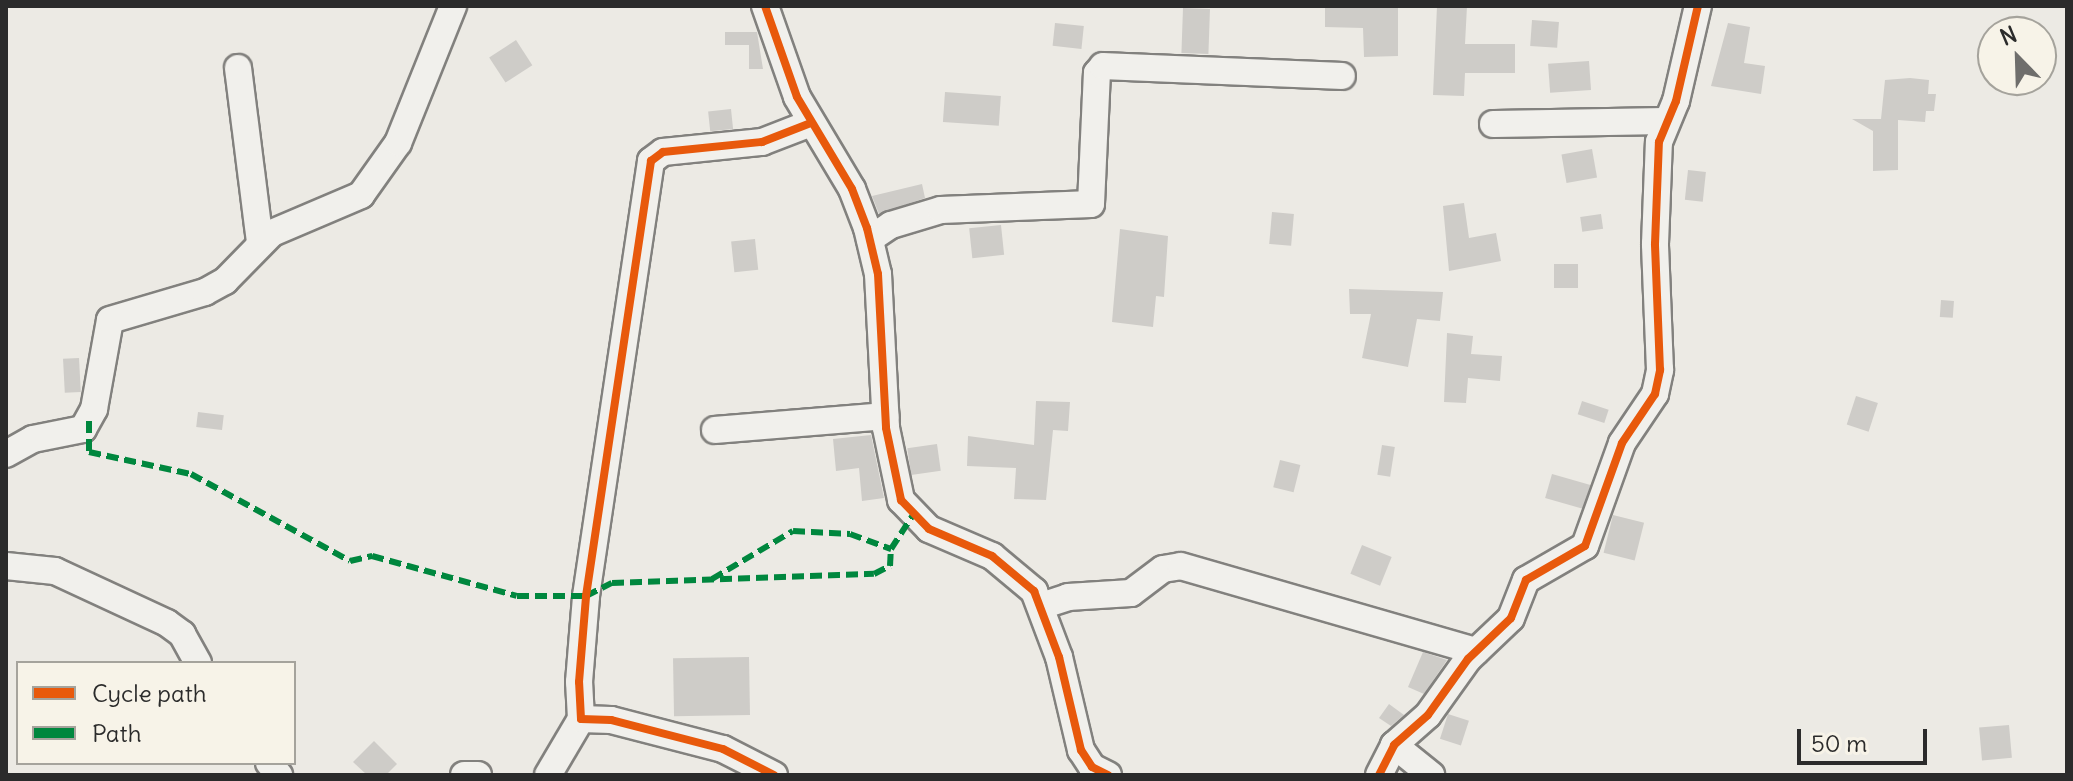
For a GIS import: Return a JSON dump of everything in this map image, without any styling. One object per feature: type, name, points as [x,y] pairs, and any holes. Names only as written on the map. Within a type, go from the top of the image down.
[{"type":"street","points":[[6,454],[33,439],[83,429],[94,409],[110,320],[205,292],[225,281],[260,243],[293,221],[349,204],[368,188],[398,143],[453,6]]},
{"type":"street","points":[[765,6],[788,76],[811,123],[852,189],[870,239],[878,274],[885,416],[894,483],[913,515],[929,529],[1014,570],[1041,606],[1059,657],[1071,720],[1092,772]]},
{"type":"street","points":[[1379,775],[1394,745],[1428,715],[1476,651],[1511,618],[1532,574],[1576,553],[1589,541],[1622,443],[1655,394],[1660,370],[1657,186],[1666,121],[1676,101],[1698,6]]},
{"type":"street","points":[[870,239],[891,225],[941,210],[1091,204],[1097,73],[1103,66],[1342,76]]},
{"type":"street","points":[[238,68],[260,243]]},
{"type":"street","points":[[1493,124],[1666,121]]},
{"type":"street","points":[[548,775],[581,719],[579,682],[586,596],[651,161],[663,152],[762,142],[811,123]]},
{"type":"street","points":[[715,430],[885,416]]},
{"type":"street","points":[[6,566],[55,571],[167,623],[182,634],[197,661]]},
{"type":"street","points":[[1041,606],[1068,597],[1131,593],[1163,569],[1181,566],[1476,651]]},
{"type":"street","points":[[581,719],[611,720],[723,749],[774,775]]},
{"type":"street","points":[[1394,745],[1431,775]]},
{"type":"street","points":[[464,775],[478,775]]},
{"type":"building","points":[[1325,6],[1398,8],[1398,56],[1364,57],[1363,28],[1325,27]]},
{"type":"building","points":[[1437,6],[1467,6],[1465,44],[1515,44],[1515,73],[1465,73],[1464,96],[1433,95]]},
{"type":"building","points":[[1183,8],[1210,9],[1208,54],[1181,53]]},
{"type":"building","points":[[1532,20],[1559,22],[1557,48],[1530,46]]},
{"type":"building","points":[[1055,23],[1084,26],[1081,49],[1053,46]]},
{"type":"building","points":[[1728,23],[1750,27],[1744,63],[1765,66],[1761,94],[1711,86]]},
{"type":"building","points":[[725,32],[757,32],[763,69],[749,69],[749,45],[725,45]]},
{"type":"building","points":[[516,40],[532,65],[506,83],[489,57]]},
{"type":"building","points":[[1589,61],[1591,90],[1550,93],[1548,64]]},
{"type":"building","points":[[1885,80],[1929,80],[1928,94],[1936,94],[1934,111],[1926,111],[1925,122],[1898,120],[1898,170],[1873,171],[1873,131],[1852,119],[1881,119]]},
{"type":"building","points":[[945,92],[1001,96],[999,126],[943,122]]},
{"type":"building","points":[[731,109],[733,129],[710,131],[708,111]]},
{"type":"building","points":[[1592,149],[1597,178],[1567,183],[1561,154]]},
{"type":"building","points":[[1688,170],[1706,172],[1703,202],[1685,200]]},
{"type":"building","points":[[922,184],[925,198],[879,214],[872,196]]},
{"type":"building","points":[[1464,203],[1469,238],[1496,233],[1501,261],[1449,271],[1443,206]]},
{"type":"building","points":[[1272,212],[1294,214],[1291,246],[1269,244]]},
{"type":"building","points":[[1601,214],[1603,229],[1582,232],[1580,217]]},
{"type":"building","points":[[1001,225],[1004,255],[972,258],[969,228]]},
{"type":"building","points":[[1120,229],[1168,236],[1164,297],[1156,296],[1153,327],[1112,322]]},
{"type":"building","points":[[755,239],[758,270],[734,272],[731,242]]},
{"type":"building","points":[[1554,264],[1578,264],[1578,288],[1554,288]]},
{"type":"building","points":[[1349,289],[1443,292],[1440,321],[1417,319],[1408,367],[1362,358],[1371,314],[1350,314]]},
{"type":"building","points":[[1941,300],[1954,301],[1953,318],[1940,317]]},
{"type":"building","points":[[1447,333],[1473,336],[1471,354],[1502,356],[1500,381],[1468,378],[1466,403],[1444,402]]},
{"type":"building","points":[[79,358],[81,392],[65,393],[63,359]]},
{"type":"building","points":[[1856,396],[1878,403],[1869,432],[1847,425]]},
{"type":"building","points":[[1036,401],[1070,402],[1068,431],[1053,430],[1046,500],[1014,499],[1016,468],[967,466],[968,436],[1034,445]]},
{"type":"building","points":[[1582,401],[1609,410],[1604,423],[1578,414]]},
{"type":"building","points":[[198,412],[224,415],[222,430],[196,427]]},
{"type":"building","points":[[871,435],[884,498],[862,501],[859,468],[836,471],[833,439]]},
{"type":"building","points":[[937,444],[941,471],[911,475],[907,448]]},
{"type":"building","points":[[1382,445],[1395,447],[1390,477],[1377,475]]},
{"type":"building","points":[[1280,460],[1300,465],[1294,492],[1273,487]]},
{"type":"building","points":[[1552,474],[1590,485],[1584,509],[1545,498]]},
{"type":"building","points":[[1613,515],[1644,523],[1635,561],[1604,553]]},
{"type":"building","points":[[1362,545],[1392,557],[1380,586],[1350,574]]},
{"type":"building","points":[[1423,652],[1447,660],[1424,694],[1408,687]]},
{"type":"building","points":[[749,657],[750,715],[674,716],[673,658]]},
{"type":"building","points":[[1389,704],[1404,715],[1391,726],[1379,718]]},
{"type":"building","points":[[1448,714],[1469,721],[1461,746],[1440,739]]},
{"type":"building","points":[[2009,725],[2012,758],[1982,760],[1979,728]]},
{"type":"building","points":[[374,741],[397,764],[386,775],[367,775],[353,762]]},
{"type":"marked path","points":[[89,421],[89,452],[191,474],[350,561],[372,556],[517,596],[586,596],[612,583],[874,574],[890,566],[891,549],[913,515]]},
{"type":"marked path","points":[[712,579],[793,531],[850,534],[891,549]]},
{"type":"cycle path","points":[[765,6],[797,97],[852,189],[867,228],[878,274],[886,428],[901,500],[929,529],[992,556],[1034,591],[1059,657],[1081,750],[1092,767],[1108,775]]},
{"type":"cycle path","points":[[1379,775],[1394,745],[1428,715],[1468,659],[1511,618],[1526,580],[1585,546],[1622,443],[1655,394],[1660,370],[1655,244],[1659,142],[1676,101],[1698,6]]},
{"type":"cycle path","points":[[774,775],[723,749],[611,720],[581,719],[579,682],[586,596],[651,161],[663,152],[762,142],[811,123]]}]
